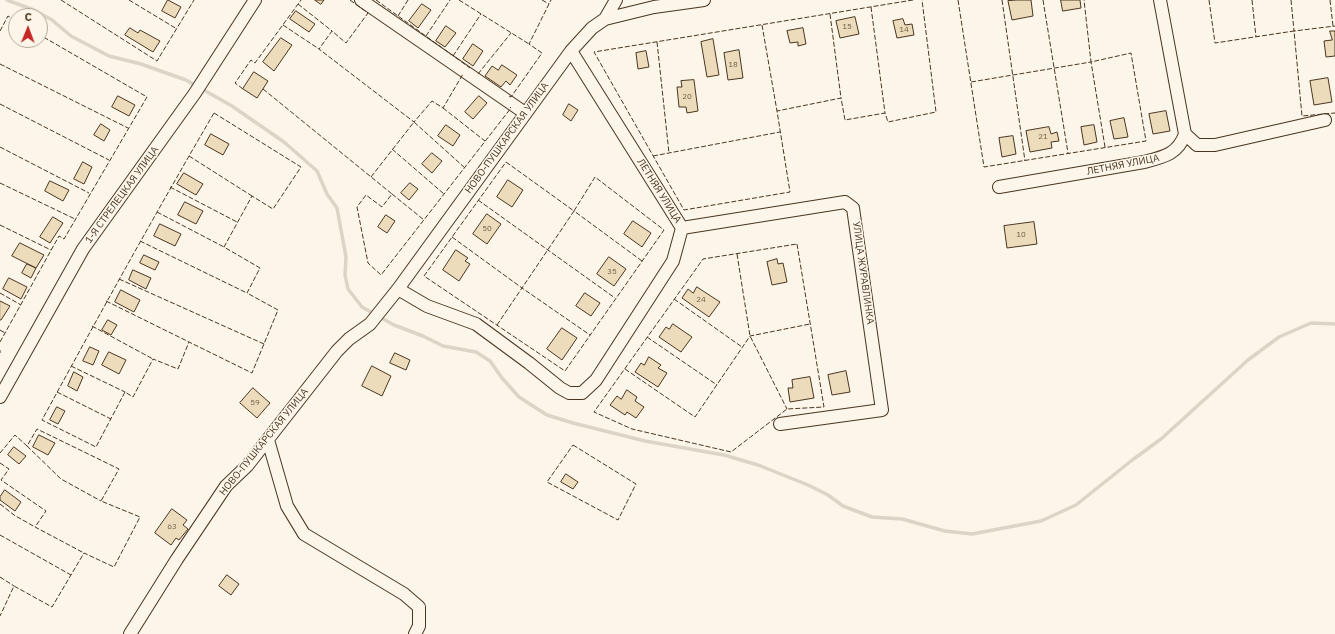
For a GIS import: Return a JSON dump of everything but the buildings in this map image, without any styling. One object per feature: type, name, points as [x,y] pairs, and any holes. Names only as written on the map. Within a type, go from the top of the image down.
[{"type":"street","name":"1-Я СТРЕЛЕЦКАЯ УЛИЦА","points":[[0,397],[83,249],[195,94],[255,0]]},
{"type":"street","points":[[361,0],[525,113]]},
{"type":"street","points":[[605,19],[616,0]]},
{"type":"street","name":"НОВО-ПУШКАРСКАЯ УЛИЦА","points":[[130,634],[177,559],[226,486],[247,466],[337,351],[349,339],[372,322],[382,310],[571,51],[592,28],[605,19],[654,4],[704,0]]},
{"type":"street","points":[[1160,0],[1185,134],[1197,145],[1215,145],[1325,120]]},
{"type":"street","name":"ЛЕТНЯЯ УЛИЦА","points":[[398,289],[427,306],[476,324],[529,362],[560,388],[569,393],[582,393],[596,380],[674,261],[682,228],[571,51]]},
{"type":"street","name":"ЛЕТНЯЯ УЛИЦА","points":[[999,187],[1144,162],[1167,156],[1182,143],[1185,134]]},
{"type":"street","name":"УЛИЦА ЖУРАВЛИНКА","points":[[682,228],[845,202],[853,208],[882,410],[780,424]]},
{"type":"street","points":[[268,440],[287,506],[304,534],[404,594],[419,607],[419,626],[415,634]]},
{"type":"waterway","points":[[7,0],[34,10],[52,20],[71,36],[109,56],[141,64],[186,80],[232,106],[284,142],[317,171],[327,194],[337,208],[346,257],[345,275],[348,289],[362,307],[394,325],[423,336],[443,346],[476,352],[490,361],[502,378],[519,397],[547,415],[645,441],[724,455],[758,465],[808,485],[828,495],[843,506],[872,517],[902,519],[945,531],[972,534],[1041,521],[1076,505],[1161,439],[1248,360],[1279,337],[1311,323],[1335,324]]},
{"type":"fence","points":[[61,0],[157,61],[194,0]]},
{"type":"fence","points":[[129,0],[177,29]]},
{"type":"fence","points":[[243,89],[235,83],[251,60],[255,63],[301,0]]},
{"type":"fence","points":[[350,0],[368,13],[346,43],[332,31],[319,49],[414,122],[432,101],[443,108],[463,74]]},
{"type":"fence","points":[[376,0],[470,68]]},
{"type":"fence","points":[[398,16],[408,0]]},
{"type":"fence","points":[[426,36],[450,0]]},
{"type":"fence","points":[[459,0],[529,44]]},
{"type":"fence","points":[[542,0],[549,4]]},
{"type":"fence","points":[[509,96],[511,97],[542,53],[529,44],[551,0]]},
{"type":"fence","points":[[913,0],[594,52],[684,210],[790,192],[777,111],[841,98],[845,120],[885,113],[888,122],[936,112],[922,0]]},
{"type":"fence","points":[[958,0],[984,167],[1146,141],[1131,53],[1091,62],[1084,0]]},
{"type":"fence","points":[[1002,0],[1025,161]]},
{"type":"fence","points":[[1043,0],[1068,153]]},
{"type":"fence","points":[[1209,0],[1215,43],[1294,31],[1302,116],[1335,113]]},
{"type":"fence","points":[[1252,0],[1256,37]]},
{"type":"fence","points":[[1291,0],[1294,31],[1335,26]]},
{"type":"fence","points":[[1330,0],[1333,26]]},
{"type":"fence","points":[[298,4],[332,31]]},
{"type":"fence","points":[[871,7],[885,113]]},
{"type":"fence","points":[[453,56],[481,14]]},
{"type":"fence","points":[[830,14],[841,98]]},
{"type":"fence","points":[[0,31],[8,16]]},
{"type":"fence","points":[[283,25],[319,49]]},
{"type":"fence","points":[[762,25],[777,111]]},
{"type":"fence","points":[[478,74],[511,33]]},
{"type":"fence","points":[[0,342],[59,236],[64,239],[147,97],[48,40]]},
{"type":"fence","points":[[657,42],[669,153]]},
{"type":"fence","points":[[971,82],[1091,62],[1105,147]]},
{"type":"fence","points":[[0,64],[128,128]]},
{"type":"fence","points":[[263,89],[392,194],[382,207],[366,195],[357,207],[368,263],[381,275],[511,108],[510,107]]},
{"type":"fence","points":[[0,104],[109,160]]},
{"type":"fence","points":[[443,108],[485,141]]},
{"type":"fence","points":[[214,113],[301,167],[273,209],[252,196],[224,247],[260,268],[247,293],[278,310],[252,373],[189,342],[178,369],[153,359],[133,397],[125,392],[96,447],[42,420],[170,189],[214,113]]},
{"type":"fence","points":[[371,177],[414,122],[465,168]]},
{"type":"fence","points":[[653,156],[780,132]]},
{"type":"fence","points":[[0,147],[89,193]]},
{"type":"fence","points":[[392,149],[444,194]]},
{"type":"fence","points":[[189,156],[252,196]]},
{"type":"fence","points":[[506,162],[574,211],[595,177],[664,230],[565,371],[424,276],[506,162]]},
{"type":"fence","points":[[0,183],[75,219]]},
{"type":"fence","points":[[170,187],[237,222]]},
{"type":"fence","points":[[392,194],[424,220]]},
{"type":"fence","points":[[478,200],[615,298]]},
{"type":"fence","points":[[497,325],[574,211],[642,261]]},
{"type":"fence","points":[[157,212],[224,247]]},
{"type":"fence","points":[[0,225],[51,250]]},
{"type":"fence","points":[[452,237],[590,335]]},
{"type":"fence","points":[[140,241],[247,293]]},
{"type":"fence","points":[[797,244],[824,407],[787,409],[731,452],[632,429],[594,412],[703,259],[797,244]]},
{"type":"fence","points":[[737,254],[750,336],[787,409]]},
{"type":"fence","points":[[119,279],[264,344]]},
{"type":"fence","points":[[0,293],[21,305]]},
{"type":"fence","points":[[674,299],[742,347]]},
{"type":"fence","points":[[106,301],[189,342]]},
{"type":"fence","points":[[625,369],[695,417],[750,336],[810,324]]},
{"type":"fence","points":[[92,326],[153,359]]},
{"type":"fence","points":[[0,330],[5,333]]},
{"type":"fence","points":[[647,337],[717,385]]},
{"type":"fence","points":[[71,366],[125,392]]},
{"type":"fence","points":[[57,392],[111,419]]},
{"type":"fence","points":[[0,453],[15,435],[27,446],[37,429],[119,469],[101,501],[140,517],[114,567],[84,553],[52,607],[14,586],[0,616]]},
{"type":"fence","points":[[573,445],[636,484],[618,520],[547,482],[573,445]]},
{"type":"fence","points":[[27,446],[61,479],[101,501]]},
{"type":"fence","points":[[0,463],[9,469],[1,480],[46,511],[35,527],[84,553]]},
{"type":"fence","points":[[0,504],[14,515],[35,527]]},
{"type":"fence","points":[[0,535],[71,575]]},
{"type":"fence","points":[[0,577],[14,586]]}]
